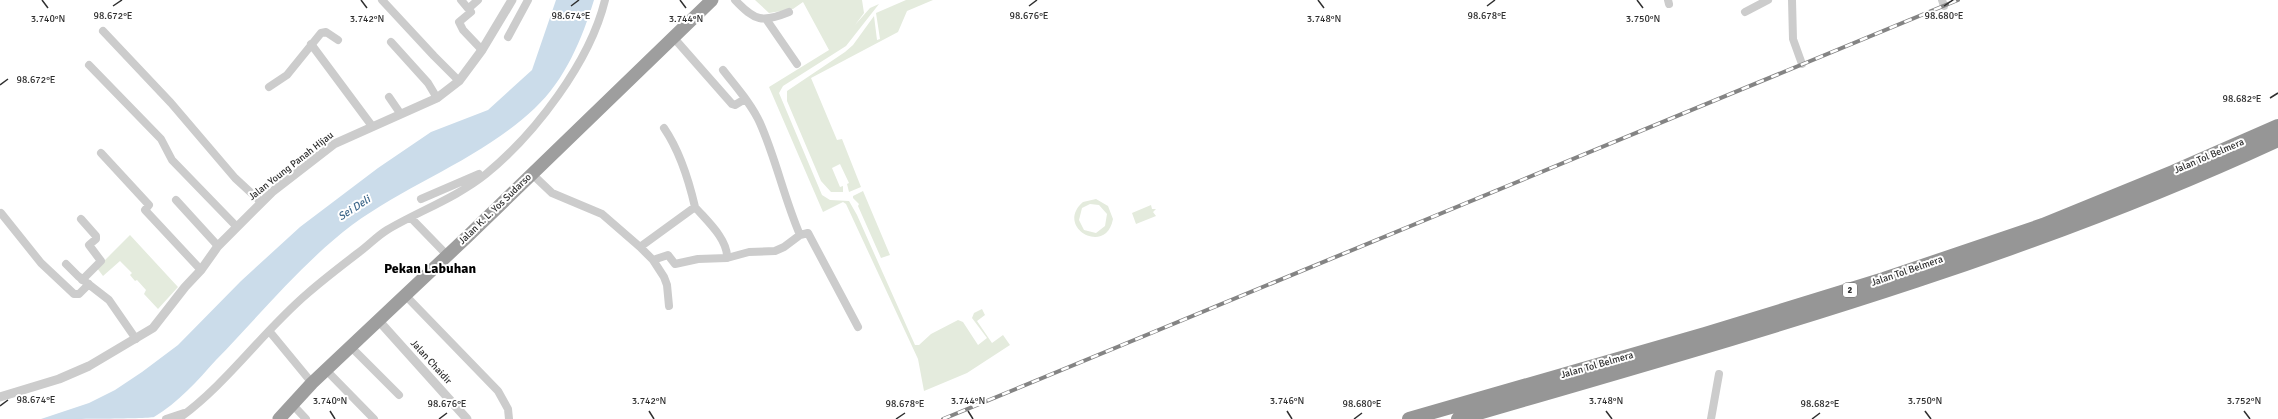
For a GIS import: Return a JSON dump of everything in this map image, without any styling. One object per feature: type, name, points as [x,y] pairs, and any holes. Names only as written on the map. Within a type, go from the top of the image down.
[{"type":"highway","name":"Jalan K. L. Yos Sudarso","points":[[279,419],[312,383],[379,321],[712,0]]},
{"type":"highway","name":"Jalan Tol Belmera","points":[[1409,419],[1705,334],[1891,277],[2043,225],[2172,172],[2278,126]]},
{"type":"highway","name":"Jalan Tol Belmera","points":[[1458,419],[1889,291],[2047,236],[2178,184],[2278,140]]},
{"type":"street","points":[[382,0],[438,61],[460,81]]},
{"type":"street","points":[[461,0],[471,12],[460,22],[463,30],[482,50]]},
{"type":"street","points":[[469,8],[478,0]]},
{"type":"street","name":"Jalan Young Panah Hijau","points":[[0,398],[59,379],[89,366],[153,328],[185,287],[201,270],[218,246],[261,202],[334,144],[400,113],[437,98],[460,81],[482,50],[512,0]]},
{"type":"street","points":[[508,37],[528,0]]},
{"type":"street","points":[[178,419],[212,389],[307,294],[386,231],[468,186],[492,168],[534,125],[576,71],[603,11],[605,0]]},
{"type":"street","points":[[735,0],[748,13],[759,20],[789,12]]},
{"type":"street","points":[[1745,12],[1768,0]]},
{"type":"street","points":[[1792,0],[1793,39],[1802,64]]},
{"type":"street","points":[[766,19],[797,64]]},
{"type":"street","points":[[103,31],[171,103],[236,178],[261,202]]},
{"type":"street","points":[[269,87],[287,75],[321,33],[326,32],[338,40]]},
{"type":"street","points":[[673,37],[732,104],[735,105],[745,99]]},
{"type":"street","points":[[391,42],[428,83],[437,98]]},
{"type":"street","points":[[311,44],[372,126]]},
{"type":"street","points":[[89,65],[161,139],[172,160],[236,226]]},
{"type":"street","points":[[723,70],[745,99],[764,133],[781,177],[788,207],[800,235]]},
{"type":"street","points":[[389,97],[400,113]]},
{"type":"street","points":[[664,128],[670,137],[684,171],[695,207],[724,244],[728,252],[728,258]]},
{"type":"street","points":[[101,153],[149,205],[145,210],[201,270]]},
{"type":"street","points":[[421,199],[492,168]]},
{"type":"street","points":[[532,174],[552,194],[602,214],[640,247],[653,260],[667,285],[669,306]]},
{"type":"street","points":[[176,200],[218,246]]},
{"type":"street","points":[[640,247],[695,207]]},
{"type":"street","points":[[1,213],[42,263],[74,294],[79,294],[101,262],[89,245],[96,239],[96,236],[81,219]]},
{"type":"street","points":[[411,218],[447,255]]},
{"type":"street","points":[[653,260],[668,255],[677,264],[698,259],[728,258],[749,252],[775,251],[806,232],[809,234],[858,327]]},
{"type":"street","points":[[66,264],[109,300],[136,339]]},
{"type":"street","points":[[405,295],[498,391],[508,409],[509,419]]},
{"type":"street","name":"Jalan Chaidir","points":[[379,321],[467,419]]},
{"type":"street","points":[[270,332],[312,383]]},
{"type":"street","points":[[351,347],[399,395]]},
{"type":"street","points":[[326,370],[374,419]]},
{"type":"street","points":[[1712,419],[1720,374]]},
{"type":"street","points":[[292,404],[306,419]]},
{"type":"street","points":[[166,419],[186,412]]},
{"type":"shaded area","points":[[755,0],[862,0],[864,13],[855,25],[870,8],[879,4],[846,46],[783,86],[779,93],[822,195],[830,200],[849,201],[857,215],[915,345],[919,345],[931,334],[958,320],[963,322],[978,345],[987,338],[972,318],[974,313],[982,309],[985,315],[977,321],[992,343],[1003,335],[1010,345],[967,373],[924,391],[918,359],[846,204],[843,202],[823,212],[769,87],[829,50],[803,2],[793,9],[769,13]]},
{"type":"shaded area","points":[[906,0],[933,0],[907,11],[898,32],[811,78],[837,140],[842,139],[861,187],[849,192],[847,184],[849,183],[840,164],[832,168],[840,187],[843,186],[843,192],[831,192],[821,181],[787,101],[787,91],[845,52],[853,45],[874,16],[877,40],[880,39],[876,13]]},
{"type":"shaded area","points":[[863,191],[890,255],[881,258],[858,206],[859,204],[853,198],[853,196]]},
{"type":"shaded area","points":[[1096,199],[1108,206],[1113,219],[1109,230],[1101,236],[1093,237],[1084,234],[1074,221],[1076,211],[1083,202]],"holes":[[[1090,204],[1099,205],[1107,214],[1105,226],[1096,233],[1084,230],[1079,220],[1082,208]]]},
{"type":"shaded area","points":[[1151,205],[1152,209],[1156,209],[1153,212],[1156,216],[1136,224],[1132,213]]},
{"type":"shaded area","points":[[130,235],[178,287],[158,309],[144,294],[146,290],[137,280],[135,281],[130,275],[132,273],[120,261],[103,276],[97,268]]},
{"type":"water","name":"Sei Deli","points":[[556,0],[594,0],[578,44],[564,72],[546,97],[514,126],[492,142],[398,196],[352,225],[316,256],[282,290],[195,383],[171,405],[154,417],[119,419],[41,419],[89,403],[115,390],[142,372],[178,345],[241,281],[300,227],[378,168],[431,132],[488,110],[532,70]]},
{"type":"railway","points":[[943,419],[1958,0]]},
{"type":"district","name":"Pekan Labuhan","points":[[430,268]]}]
